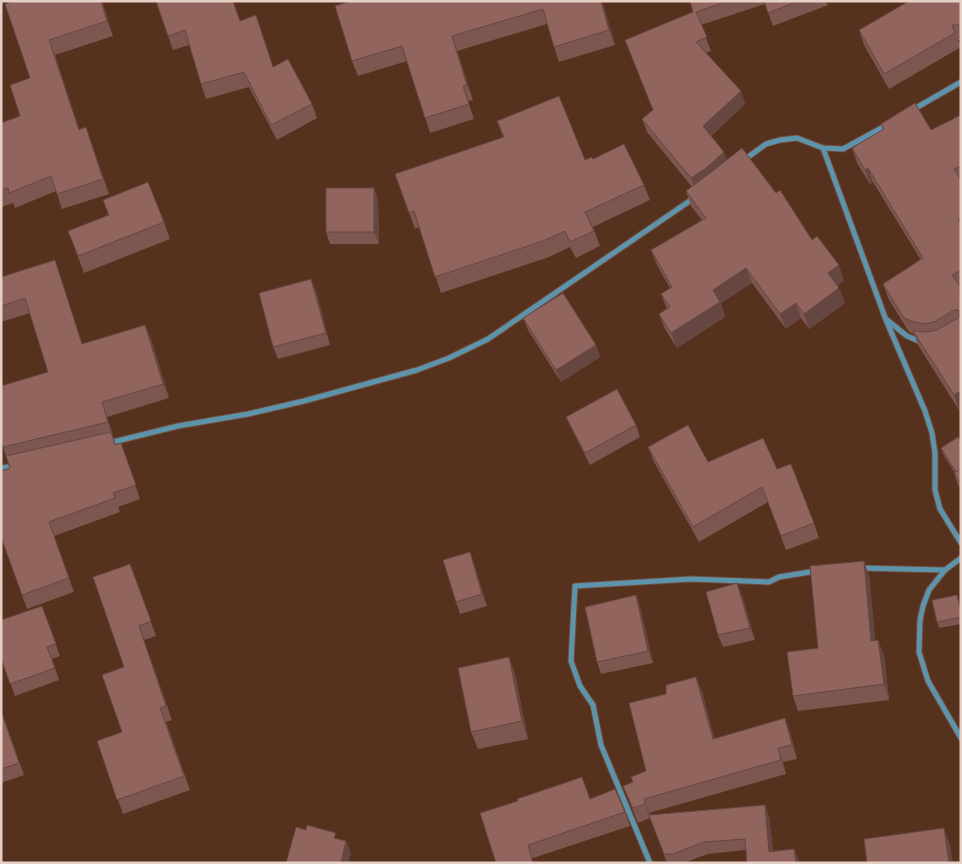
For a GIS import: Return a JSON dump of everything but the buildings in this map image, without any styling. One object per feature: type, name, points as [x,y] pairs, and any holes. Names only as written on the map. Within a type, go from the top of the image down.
[{"type":"street","points":[[912,110],[961,82]]},
{"type":"street","points":[[740,163],[766,144],[780,140],[797,138],[824,148],[843,149],[888,124]]},
{"type":"street","points":[[824,148],[886,320],[925,411],[932,433],[935,453],[935,490],[940,509],[961,542]]},
{"type":"street","points":[[103,445],[178,426],[304,402],[417,370],[449,358],[488,339],[699,195]]},
{"type":"street","points":[[886,320],[907,336],[920,342],[929,342]]},
{"type":"street","points":[[1,468],[17,465]]},
{"type":"street","points":[[961,558],[945,570],[929,590],[920,620],[919,652],[928,681],[961,738]]},
{"type":"street","points":[[857,568],[945,570]]},
{"type":"street","points":[[650,863],[601,745],[593,705],[580,686],[571,661],[575,586],[691,579],[769,582],[779,576],[818,571]]}]
